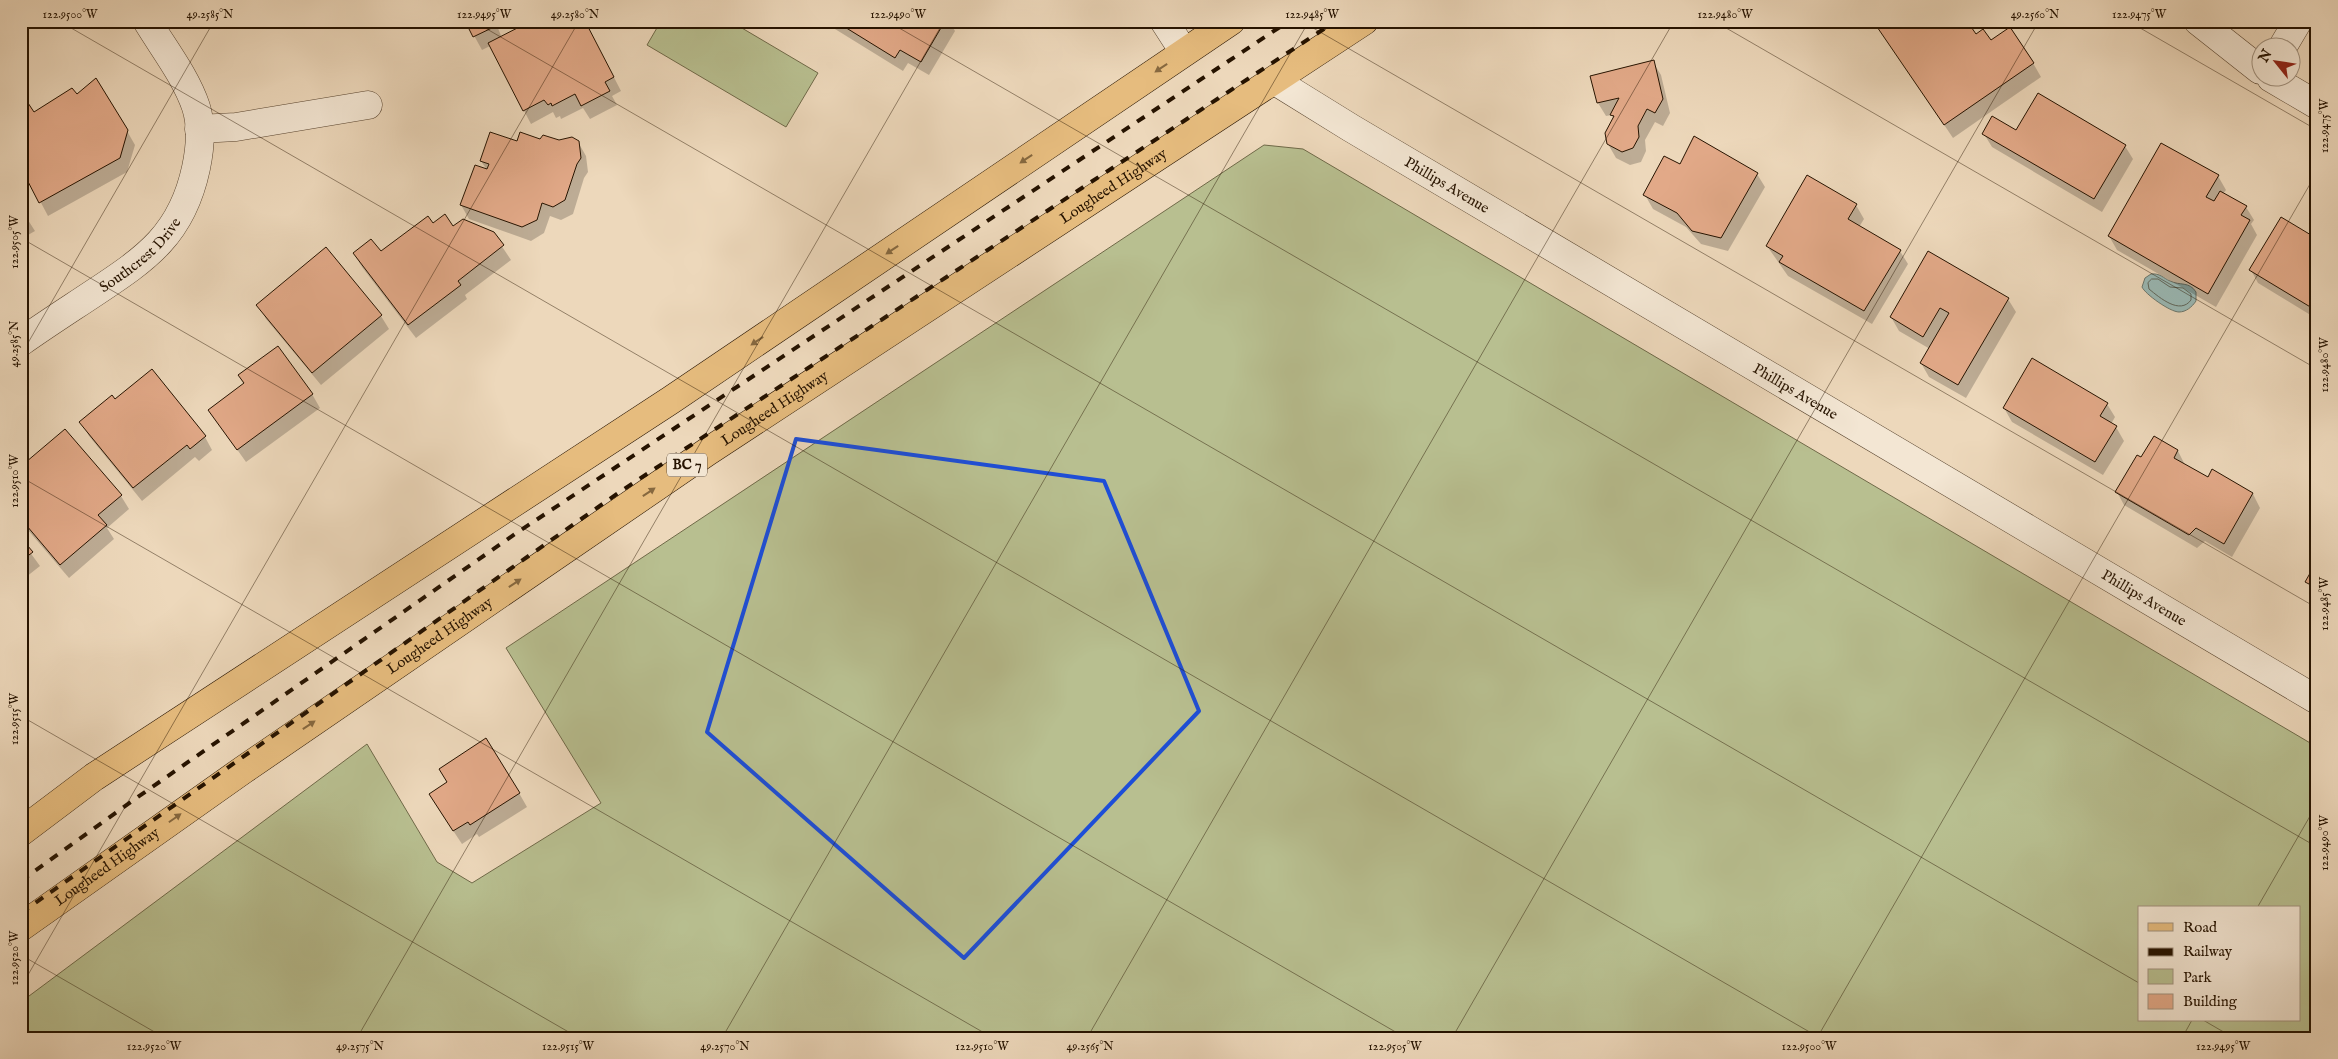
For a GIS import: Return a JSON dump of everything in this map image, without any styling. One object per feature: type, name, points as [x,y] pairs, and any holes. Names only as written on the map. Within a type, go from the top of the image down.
[{"type":"main road","points":[[21,832],[94,777],[671,400],[1231,21]]},
{"type":"main road","name":"Lougheed Highway","points":[[21,927],[243,770],[707,452],[1364,21]]},
{"type":"street","name":"Southcrest Drive","points":[[21,342],[141,262],[159,244],[172,227],[194,178],[200,129],[197,109],[188,89],[148,21]]},
{"type":"street","points":[[1164,21],[1184,52]]},
{"type":"street","points":[[2198,21],[2250,62]]},
{"type":"street","points":[[2288,38],[2298,21]]},
{"type":"street","name":"Phillips Avenue","points":[[1275,80],[1360,133],[2317,700]]},
{"type":"street","points":[[2288,88],[2317,105]]},
{"type":"street","points":[[200,129],[236,127],[368,105]]},
{"type":"highlighted area","points":[[796,439],[1104,481],[1199,711],[964,958],[707,732]]},
{"type":"green space","points":[[661,21],[730,21],[818,73],[786,127],[647,45]]},
{"type":"green space","points":[[1264,145],[1303,149],[2317,747],[2317,1038],[21,1038],[21,1002],[367,744],[437,862],[472,883],[601,803],[506,648]]},
{"type":"water","points":[[2151,274],[2157,274],[2168,280],[2190,286],[2196,292],[2196,301],[2189,309],[2182,312],[2164,306],[2142,287],[2145,278]]},
{"type":"building","points":[[465,21],[494,21],[496,26],[473,37]]},
{"type":"building","points":[[531,21],[585,21],[614,77],[605,82],[610,91],[581,106],[575,94],[552,106],[551,103],[548,105],[544,100],[523,111],[488,43]]},
{"type":"building","points":[[835,21],[945,21],[921,62],[900,50],[895,58]]},
{"type":"building","points":[[1873,21],[1967,21],[1976,34],[1983,29],[1991,40],[2010,27],[2034,63],[1944,125]]},
{"type":"building","points":[[1654,60],[1663,99],[1655,113],[1647,109],[1638,126],[1639,137],[1633,148],[1622,152],[1607,144],[1605,133],[1614,116],[1610,115],[1619,98],[1597,103],[1590,76]]},
{"type":"building","points":[[96,78],[128,130],[120,158],[39,203],[21,168],[21,107],[28,103],[34,112],[72,88],[77,94]]},
{"type":"building","points":[[2038,93],[2126,145],[2094,199],[1982,134],[1992,116],[2016,130]]},
{"type":"building","points":[[490,132],[517,141],[520,132],[540,139],[543,135],[559,140],[572,137],[579,141],[581,158],[577,164],[565,200],[553,207],[542,203],[537,220],[522,227],[460,205],[475,165],[487,169],[489,164],[480,161]]},
{"type":"building","points":[[1694,136],[1758,173],[1721,238],[1692,231],[1677,213],[1643,195],[1664,156],[1680,164]]},
{"type":"building","points":[[2161,143],[2219,175],[2206,197],[2214,201],[2220,191],[2247,206],[2241,215],[2250,220],[2208,294],[2108,236]]},
{"type":"building","points":[[1807,175],[1857,204],[1848,219],[1901,250],[1864,311],[1779,262],[1783,256],[1766,246]]},
{"type":"building","points":[[21,206],[28,217],[21,221]]},
{"type":"building","points":[[445,214],[453,226],[463,219],[494,232],[504,245],[458,281],[461,285],[408,325],[353,253],[371,239],[381,251],[428,216],[433,223]]},
{"type":"building","points":[[2281,217],[2316,238],[2313,244],[2317,246],[2317,311],[2249,270]]},
{"type":"building","points":[[326,247],[382,315],[312,373],[256,305]]},
{"type":"building","points":[[1928,251],[2009,298],[1958,385],[1920,363],[1949,313],[1940,308],[1923,337],[1890,317]]},
{"type":"building","points":[[278,346],[313,394],[237,450],[208,410],[244,383],[238,375]]},
{"type":"building","points":[[2032,358],[2108,403],[2100,416],[2117,426],[2095,462],[2003,408]]},
{"type":"building","points":[[152,369],[206,436],[190,449],[187,445],[133,488],[79,422],[112,395],[115,399]]},
{"type":"building","points":[[65,429],[122,495],[98,515],[107,525],[60,565],[21,519],[21,458],[26,462]]},
{"type":"building","points":[[2154,436],[2178,450],[2174,458],[2208,477],[2212,469],[2253,493],[2224,544],[2196,528],[2189,535],[2115,492],[2137,455],[2141,457]]},
{"type":"building","points":[[21,538],[33,552],[21,561]]},
{"type":"building","points":[[2317,561],[2317,588],[2305,582]]},
{"type":"building","points":[[486,738],[520,793],[470,825],[468,822],[453,831],[429,794],[447,782],[439,769]]},
{"type":"railway","points":[[21,881],[135,799],[515,534],[1289,21]]},
{"type":"railway","points":[[21,913],[621,491],[1336,21]]}]
